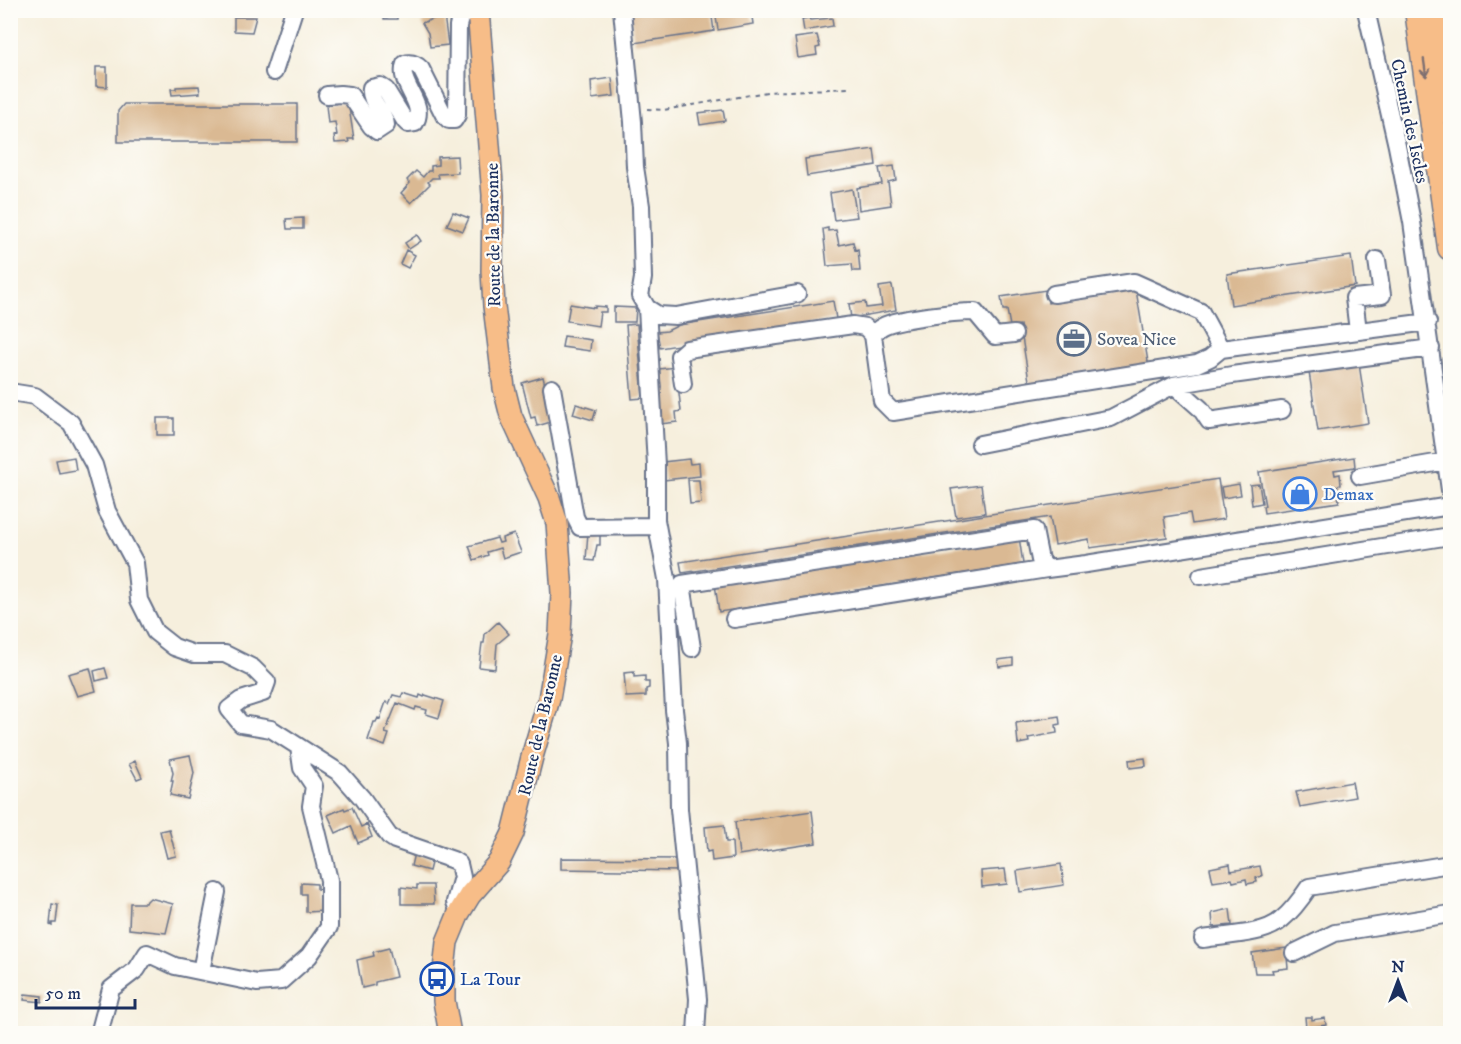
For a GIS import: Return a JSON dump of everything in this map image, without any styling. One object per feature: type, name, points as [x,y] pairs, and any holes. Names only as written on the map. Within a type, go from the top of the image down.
[{"type":"highway","points":[[1417,10],[1450,248]]},
{"type":"highway","points":[[1437,10],[1450,108]]},
{"type":"main road","name":"Route de la Baronne","points":[[450,1034],[444,1001],[447,942],[459,912],[470,895],[499,862],[513,833],[551,690],[560,634],[562,593],[561,553],[554,515],[549,498],[511,416],[504,388],[494,306],[493,186],[468,12]]},
{"type":"street","points":[[274,72],[294,10]]},
{"type":"street","points":[[622,10],[635,167],[641,206],[643,278],[640,296],[647,308],[657,526],[668,589],[680,809],[699,999],[696,1034]]},
{"type":"street","name":"Chemin des Iscles","points":[[1366,10],[1397,146],[1428,322],[1450,489]]},
{"type":"street","points":[[327,95],[350,95],[371,126],[377,131],[383,129],[386,120],[370,94],[371,88],[380,86],[386,90],[405,121],[408,124],[415,123],[418,112],[403,74],[405,64],[416,64],[421,69],[444,115],[449,120],[454,120],[457,115],[458,26],[460,18],[468,12]]},
{"type":"street","points":[[1358,331],[1354,298],[1382,295],[1377,260]]},
{"type":"street","points":[[1054,294],[1134,282],[1201,312],[1221,349]]},
{"type":"street","points":[[647,308],[658,315],[676,316],[797,294]]},
{"type":"street","points":[[873,335],[880,327],[896,322],[960,312],[975,312],[996,336],[1014,334]]},
{"type":"street","points":[[683,384],[680,356],[687,349],[853,325],[865,327],[873,335],[882,401],[893,412],[1197,364],[1210,358],[1221,349],[1428,322]]},
{"type":"street","points":[[980,444],[1111,418],[1174,385],[1431,348]]},
{"type":"street","points":[[1174,385],[1201,409],[1209,421],[1282,410]]},
{"type":"street","points":[[552,388],[575,517],[580,527],[657,526]]},
{"type":"street","points":[[10,393],[35,396],[71,423],[94,465],[107,512],[135,563],[139,600],[155,632],[174,647],[194,654],[225,654],[253,668],[267,682],[263,693],[241,700],[229,709],[241,724],[271,729],[340,773],[362,798],[389,836],[395,840],[459,864],[462,877],[455,902],[459,912]]},
{"type":"street","points":[[1360,476],[1447,461]]},
{"type":"street","points":[[734,619],[1450,506]]},
{"type":"street","points":[[692,648],[682,584],[1034,530],[1040,560],[1047,568]]},
{"type":"street","points":[[1201,576],[1450,536]]},
{"type":"street","points":[[99,1034],[111,989],[137,969],[147,953],[175,966],[257,983],[281,981],[309,956],[328,927],[329,880],[311,806],[314,786],[302,768],[299,747]]},
{"type":"street","points":[[1203,939],[1266,929],[1280,921],[1297,904],[1309,887],[1450,864]]},
{"type":"street","points":[[201,971],[217,892]]},
{"type":"street","points":[[1294,953],[1335,933],[1450,914]]},
{"type":"path","points":[[632,109],[664,110],[767,92],[850,88]]},
{"type":"building","points":[[383,10],[403,10],[403,13],[397,13],[397,19],[384,19]]},
{"type":"building","points":[[630,10],[711,10],[714,31],[634,43]]},
{"type":"building","points":[[715,10],[751,10],[753,24],[718,30]]},
{"type":"building","points":[[444,15],[448,45],[430,47],[428,33],[422,23]]},
{"type":"building","points":[[234,17],[256,17],[252,32],[234,31]]},
{"type":"building","points":[[809,18],[810,20],[832,18],[833,26],[804,31],[802,19]]},
{"type":"building","points":[[817,35],[820,47],[816,48],[817,55],[798,58],[795,38]]},
{"type":"building","points":[[96,67],[107,67],[107,87],[96,86]]},
{"type":"building","points":[[612,78],[614,96],[592,99],[591,81]]},
{"type":"building","points":[[199,86],[200,93],[172,95],[171,89],[176,89],[176,87]]},
{"type":"building","points":[[348,102],[354,139],[348,139],[349,142],[335,143],[334,136],[337,135],[335,122],[328,123],[326,105]]},
{"type":"building","points":[[124,104],[297,104],[297,142],[118,142],[118,111]]},
{"type":"building","points":[[723,110],[725,121],[700,125],[698,113]]},
{"type":"building","points":[[874,149],[876,165],[807,176],[805,159]]},
{"type":"building","points":[[457,156],[458,173],[438,174],[439,178],[432,178],[428,182],[430,184],[411,203],[401,193],[410,183],[407,180],[416,171],[423,177],[431,171],[431,166],[438,165],[438,157]]},
{"type":"building","points":[[894,166],[896,180],[888,182],[891,205],[859,210],[857,188],[882,184],[879,168]]},
{"type":"building","points":[[852,189],[857,217],[834,220],[830,193]]},
{"type":"building","points":[[453,212],[469,218],[463,231],[447,225]]},
{"type":"building","points":[[303,218],[303,229],[287,229],[286,219]]},
{"type":"building","points":[[828,228],[828,231],[836,230],[839,245],[853,242],[855,250],[858,249],[860,271],[853,271],[852,264],[827,266],[823,229]]},
{"type":"building","points":[[417,235],[421,241],[409,249],[405,243]]},
{"type":"building","points":[[406,250],[415,255],[408,268],[400,264]]},
{"type":"building","points":[[1351,256],[1355,286],[1231,305],[1227,274]]},
{"type":"building","points":[[892,285],[896,310],[851,318],[849,304],[865,302],[866,308],[882,306],[879,287]]},
{"type":"building","points":[[1046,290],[1048,303],[1136,290],[1149,368],[1030,387],[1020,325],[1010,326],[1007,310],[1003,310],[1001,297]]},
{"type":"building","points":[[833,301],[836,319],[660,348],[657,332],[667,331],[679,325]]},
{"type":"building","points":[[570,304],[595,308],[595,306],[606,307],[606,312],[600,312],[598,326],[567,321]]},
{"type":"building","points":[[614,307],[636,308],[635,322],[614,322]]},
{"type":"building","points":[[637,324],[643,398],[632,399],[626,325]]},
{"type":"building","points":[[564,336],[591,340],[590,351],[562,347]]},
{"type":"building","points":[[1359,364],[1368,423],[1318,431],[1309,372]]},
{"type":"building","points":[[676,367],[681,411],[676,412],[677,422],[660,424],[656,387],[661,387],[659,369]]},
{"type":"building","points":[[543,377],[552,413],[551,422],[537,426],[535,417],[531,418],[522,383]]},
{"type":"building","points":[[576,404],[596,410],[593,420],[573,414]]},
{"type":"building","points":[[157,418],[174,418],[174,435],[157,435]]},
{"type":"building","points":[[74,457],[76,470],[59,473],[56,460]]},
{"type":"building","name":"Demax","points":[[1354,457],[1355,467],[1334,470],[1335,475],[1340,474],[1341,485],[1337,486],[1339,502],[1264,513],[1263,506],[1265,506],[1259,472]]},
{"type":"building","points":[[689,459],[690,464],[699,463],[700,476],[664,480],[663,462]]},
{"type":"building","points":[[1218,479],[1224,519],[1192,524],[1190,513],[1164,517],[1167,537],[1090,548],[1089,539],[1055,545],[1050,517],[682,573],[680,562]]},
{"type":"building","points":[[688,480],[699,480],[701,503],[690,504]]},
{"type":"building","points":[[1239,484],[1241,495],[1223,498],[1221,487]]},
{"type":"building","points":[[1259,484],[1262,503],[1252,505],[1250,485]]},
{"type":"building","points":[[981,485],[985,513],[956,517],[951,489]]},
{"type":"building","points":[[588,532],[600,535],[600,545],[597,545],[594,561],[586,560]]},
{"type":"building","points":[[514,534],[521,552],[503,558],[500,548],[487,552],[488,555],[474,560],[469,546],[497,538],[499,543],[503,542],[502,538]]},
{"type":"building","points":[[1019,537],[1023,564],[719,612],[715,584]]},
{"type":"building","points":[[498,622],[509,634],[497,644],[495,669],[479,667],[485,634]]},
{"type":"building","points":[[1013,658],[1013,665],[999,667],[998,660]]},
{"type":"building","points":[[90,668],[96,691],[77,696],[68,674]]},
{"type":"building","points":[[105,668],[108,678],[96,681],[94,671]]},
{"type":"building","points":[[634,672],[634,677],[645,676],[645,682],[649,682],[646,696],[626,697],[624,673]]},
{"type":"building","points":[[403,693],[419,698],[420,695],[424,697],[425,695],[444,701],[439,718],[426,714],[427,710],[416,707],[415,710],[397,703],[385,733],[389,734],[385,746],[368,740],[374,722],[380,719],[386,702],[389,704],[393,695],[401,697]]},
{"type":"building","points":[[1059,716],[1060,724],[1056,725],[1057,733],[1028,738],[1029,742],[1018,744],[1016,723]]},
{"type":"building","points":[[190,755],[194,773],[188,799],[170,795],[173,773],[170,759]]},
{"type":"building","points":[[1145,758],[1146,766],[1130,768],[1129,760]]},
{"type":"building","points":[[135,761],[142,777],[137,779],[129,764]]},
{"type":"building","points":[[1352,782],[1355,797],[1300,807],[1296,792]]},
{"type":"building","points":[[352,807],[361,827],[367,824],[372,837],[358,843],[351,826],[336,833],[328,815]]},
{"type":"building","points":[[812,811],[816,843],[739,855],[735,822]]},
{"type":"building","points":[[724,825],[726,842],[732,842],[733,858],[712,861],[711,851],[707,852],[705,827]]},
{"type":"building","points":[[169,829],[176,856],[167,858],[160,831]]},
{"type":"building","points":[[414,853],[432,859],[429,871],[411,866]]},
{"type":"building","points":[[561,858],[680,859],[680,871],[561,869]]},
{"type":"building","points":[[1061,864],[1064,885],[1020,892],[1017,871]]},
{"type":"building","points":[[1230,864],[1231,871],[1260,866],[1262,876],[1256,878],[1257,882],[1247,884],[1246,879],[1233,882],[1232,879],[1213,882],[1210,868]]},
{"type":"building","points":[[1005,869],[1007,884],[982,887],[981,871]]},
{"type":"building","points":[[301,883],[317,884],[317,889],[324,890],[324,911],[306,912],[306,894],[301,894]]},
{"type":"building","points":[[417,885],[433,885],[434,904],[401,904],[401,887],[417,889]]},
{"type":"building","points":[[150,898],[173,904],[166,933],[129,929],[130,903],[145,903]]},
{"type":"building","points":[[52,904],[58,905],[56,923],[52,923],[52,926],[50,925]]},
{"type":"building","points":[[1230,909],[1232,925],[1213,927],[1212,913]]},
{"type":"building","points":[[389,948],[396,977],[362,988],[357,960],[374,956],[373,952]]},
{"type":"building","points":[[1286,948],[1288,968],[1272,970],[1273,973],[1255,973],[1252,953]]},
{"type":"building","points":[[25,994],[42,996],[42,1002],[24,1000]]},
{"type":"building","points":[[1305,1017],[1312,1017],[1312,1020],[1325,1018],[1326,1025],[1306,1028]]},
{"type":"place","name":"Sovea Nice","points":[[1074,339]]},
{"type":"place","name":"Demax","points":[[1300,494]]},
{"type":"place","name":"La Tour","points":[[437,979]]}]
